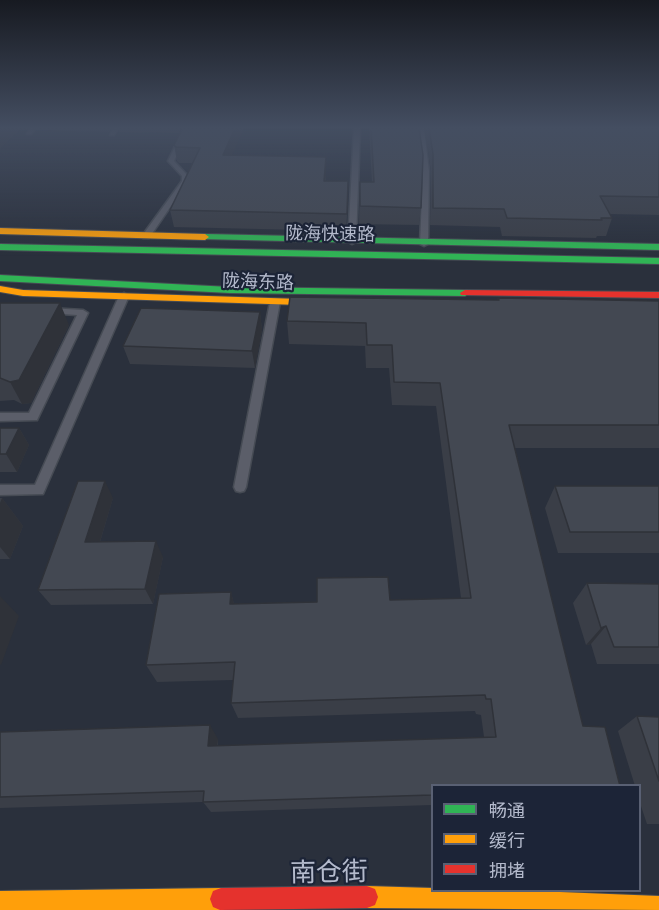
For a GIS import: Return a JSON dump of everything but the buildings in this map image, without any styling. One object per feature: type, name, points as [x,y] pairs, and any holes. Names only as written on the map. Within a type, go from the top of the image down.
[{"type":"main road","points":[[0,231],[424,244],[659,248]]},
{"type":"main road","points":[[0,241],[81,249]]},
{"type":"main road","name":"陇海快速路","points":[[0,247],[659,261]]},
{"type":"main road","points":[[0,264],[24,265]]},
{"type":"main road","points":[[0,278],[230,290],[659,295]]},
{"type":"main road","name":"陇海东路","points":[[0,289],[23,293],[496,308]]},
{"type":"main road","name":"南仓街","points":[[0,902],[369,897],[659,908]]},
{"type":"lane","points":[[146,236],[185,181],[185,176],[180,170]]},
{"type":"lane","points":[[352,242],[355,170]]},
{"type":"lane","points":[[424,244],[426,170]]},
{"type":"lane","points":[[0,490],[39,490],[124,296]]},
{"type":"lane","points":[[240,487],[275,302]]},
{"type":"lane","points":[[0,417],[33,417],[83,313],[36,310]]},
{"type":"traffic: fast","points":[[205,237],[659,247]]},
{"type":"traffic: fast","points":[[0,247],[659,261]]},
{"type":"traffic: fast","points":[[0,278],[230,290],[465,293]]},
{"type":"traffic: slow","points":[[0,231],[205,237]]},
{"type":"traffic: slow","points":[[0,289],[23,293],[331,303]]},
{"type":"traffic: slow","points":[[367,897],[659,907]]},
{"type":"traffic: slow","points":[[0,902],[221,899]]},
{"type":"traffic: jam","points":[[465,293],[659,295]]},
{"type":"traffic: jam","points":[[221,899],[367,897]]}]
